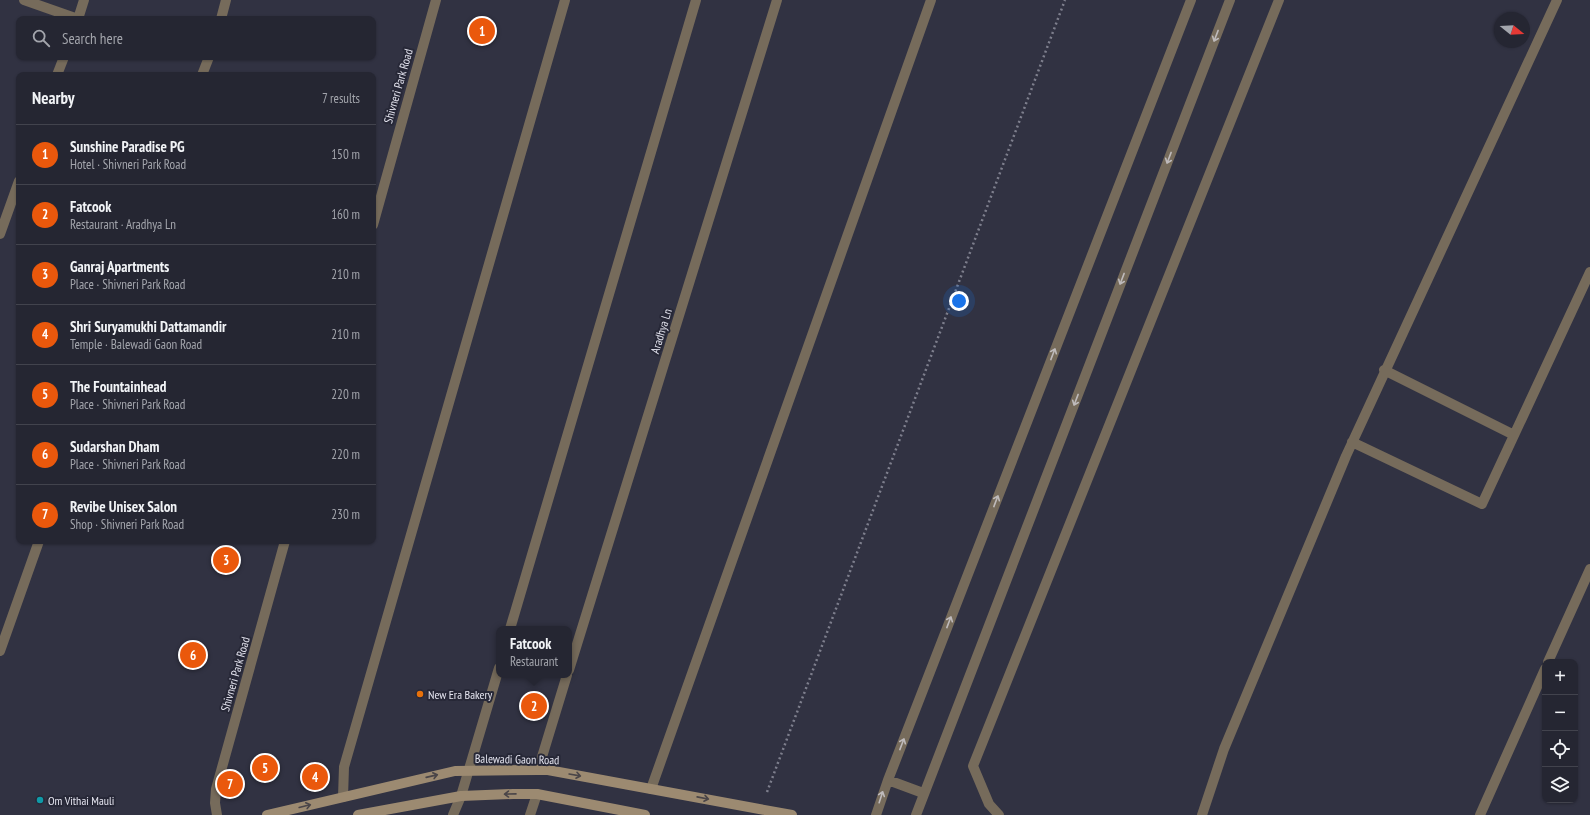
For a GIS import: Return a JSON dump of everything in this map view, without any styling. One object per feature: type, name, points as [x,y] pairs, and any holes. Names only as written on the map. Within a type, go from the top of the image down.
[{"type":"main road","name":"Balewadi Gaon Road","points":[[267,815],[454,771],[538,770],[548,770],[792,815]]},
{"type":"main road","points":[[358,815],[461,796],[538,794],[616,812],[646,815]]},
{"type":"street","points":[[24,0],[69,16]]},
{"type":"street","points":[[79,16],[84,0]]},
{"type":"street","points":[[222,16],[226,0]]},
{"type":"street","name":"Shivneri Park Road","points":[[376,215],[436,0]]},
{"type":"street","points":[[343,797],[344,767],[564,0]]},
{"type":"street","points":[[511,626],[696,0]]},
{"type":"street","name":"Aradhya Ln","points":[[572,660],[777,0]]},
{"type":"street","points":[[651,789],[931,0]]},
{"type":"street","points":[[876,815],[888,780],[1191,0]]},
{"type":"street","points":[[916,815],[1230,0]]},
{"type":"street","points":[[999,815],[989,804],[973,766],[1278,0]]},
{"type":"street","points":[[1202,815],[1224,749],[1352,442],[1384,370],[1557,0]]},
{"type":"street","points":[[58,72],[63,60]]},
{"type":"street","points":[[203,72],[208,60]]},
{"type":"street","points":[[0,234],[16,189]]},
{"type":"street","points":[[1352,442],[1482,504],[1590,272]]},
{"type":"street","points":[[1384,370],[1514,435]]},
{"type":"street","points":[[0,652],[38,544]]},
{"type":"street","name":"Shivneri Park Road","points":[[217,815],[214,803],[216,789],[284,544]]},
{"type":"street","points":[[1549,659],[1590,569]]},
{"type":"street","points":[[1480,815],[1542,677]]},
{"type":"street","points":[[453,815],[461,796],[496,678]]},
{"type":"street","points":[[538,770],[567,678]]},
{"type":"street","points":[[888,780],[924,793]]},
{"type":"street","points":[[530,815],[538,794]]},
{"type":"path","points":[[761,809],[1065,0]]},
{"type":"place","name":"Sunshine Paradise PG","points":[[482,31]]},
{"type":"place","name":"Ganraj Apartments","points":[[226,560]]},
{"type":"place","name":"Sudarshan Dham","points":[[193,655]]},
{"type":"place","name":"New Era Bakery","points":[[420,694]]},
{"type":"place","name":"Fatcook","points":[[534,706]]},
{"type":"place","name":"The Fountainhead","points":[[265,768]]},
{"type":"place","name":"Shri Suryamukhi Dattamandir","points":[[315,777]]},
{"type":"place","name":"Revibe Unisex Salon","points":[[230,784]]},
{"type":"place","name":"Om Vithai Mauli","points":[[40,800]]}]
